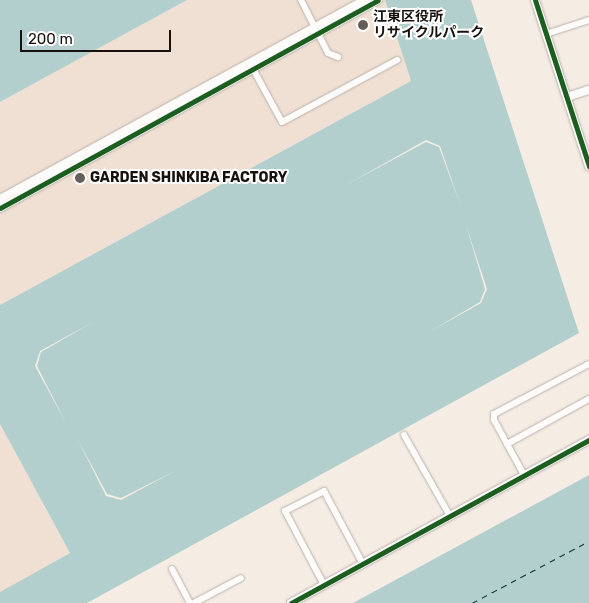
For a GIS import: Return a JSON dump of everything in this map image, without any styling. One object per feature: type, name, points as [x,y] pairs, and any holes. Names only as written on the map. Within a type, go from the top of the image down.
[{"type":"street","points":[[302,0],[328,53],[338,57]]},
{"type":"street","points":[[0,200],[253,69],[363,3],[378,0]]},
{"type":"street","points":[[535,0],[589,166]]},
{"type":"street","points":[[546,34],[589,20]]},
{"type":"street","points":[[0,208],[155,119],[317,30]]},
{"type":"street","points":[[253,69],[282,122],[397,60]]},
{"type":"street","points":[[567,97],[589,90]]},
{"type":"street","points":[[524,475],[494,420],[496,412],[589,364]]},
{"type":"street","points":[[507,444],[589,399]]},
{"type":"street","points":[[404,434],[450,516]]},
{"type":"street","points":[[291,603],[589,440]]},
{"type":"street","points":[[324,585],[285,512],[324,491],[363,564]]},
{"type":"street","points":[[172,569],[190,603]]},
{"type":"street","points":[[194,603],[241,578]]},
{"type":"shaded area","points":[[187,0],[385,0],[411,81],[0,305],[0,102]]},
{"type":"shaded area","points":[[0,424],[70,553],[0,592]]},
{"type":"water","points":[[0,0],[187,0],[0,102]]},
{"type":"water","points":[[385,0],[471,0],[579,333],[87,603],[0,603],[0,592],[70,553],[0,424],[0,305],[411,81]]},
{"type":"water","points":[[589,475],[589,603],[353,603]]},
{"type":"pier","points":[[426,140],[440,146],[461,207],[439,147],[426,142],[346,185]]},
{"type":"pier","points":[[466,225],[487,289],[481,303],[429,332],[480,302],[485,289]]},
{"type":"pier","points":[[95,321],[41,352],[37,366],[66,423],[35,366],[40,351]]},
{"type":"pier","points":[[77,438],[107,494],[121,498],[175,471],[121,500],[106,496]]},
{"type":"ferry route","points":[[472,603],[589,541]]},
{"type":"cycle path","points":[[0,208],[378,0]]},
{"type":"cycle path","points":[[535,0],[589,166]]},
{"type":"cycle path","points":[[291,603],[589,440]]},
{"type":"place","name":"江東区役所 リサイクルパーク","points":[[363,25]]},
{"type":"place","name":"GARDEN SHINKIBA FACTORY","points":[[80,178]]}]
